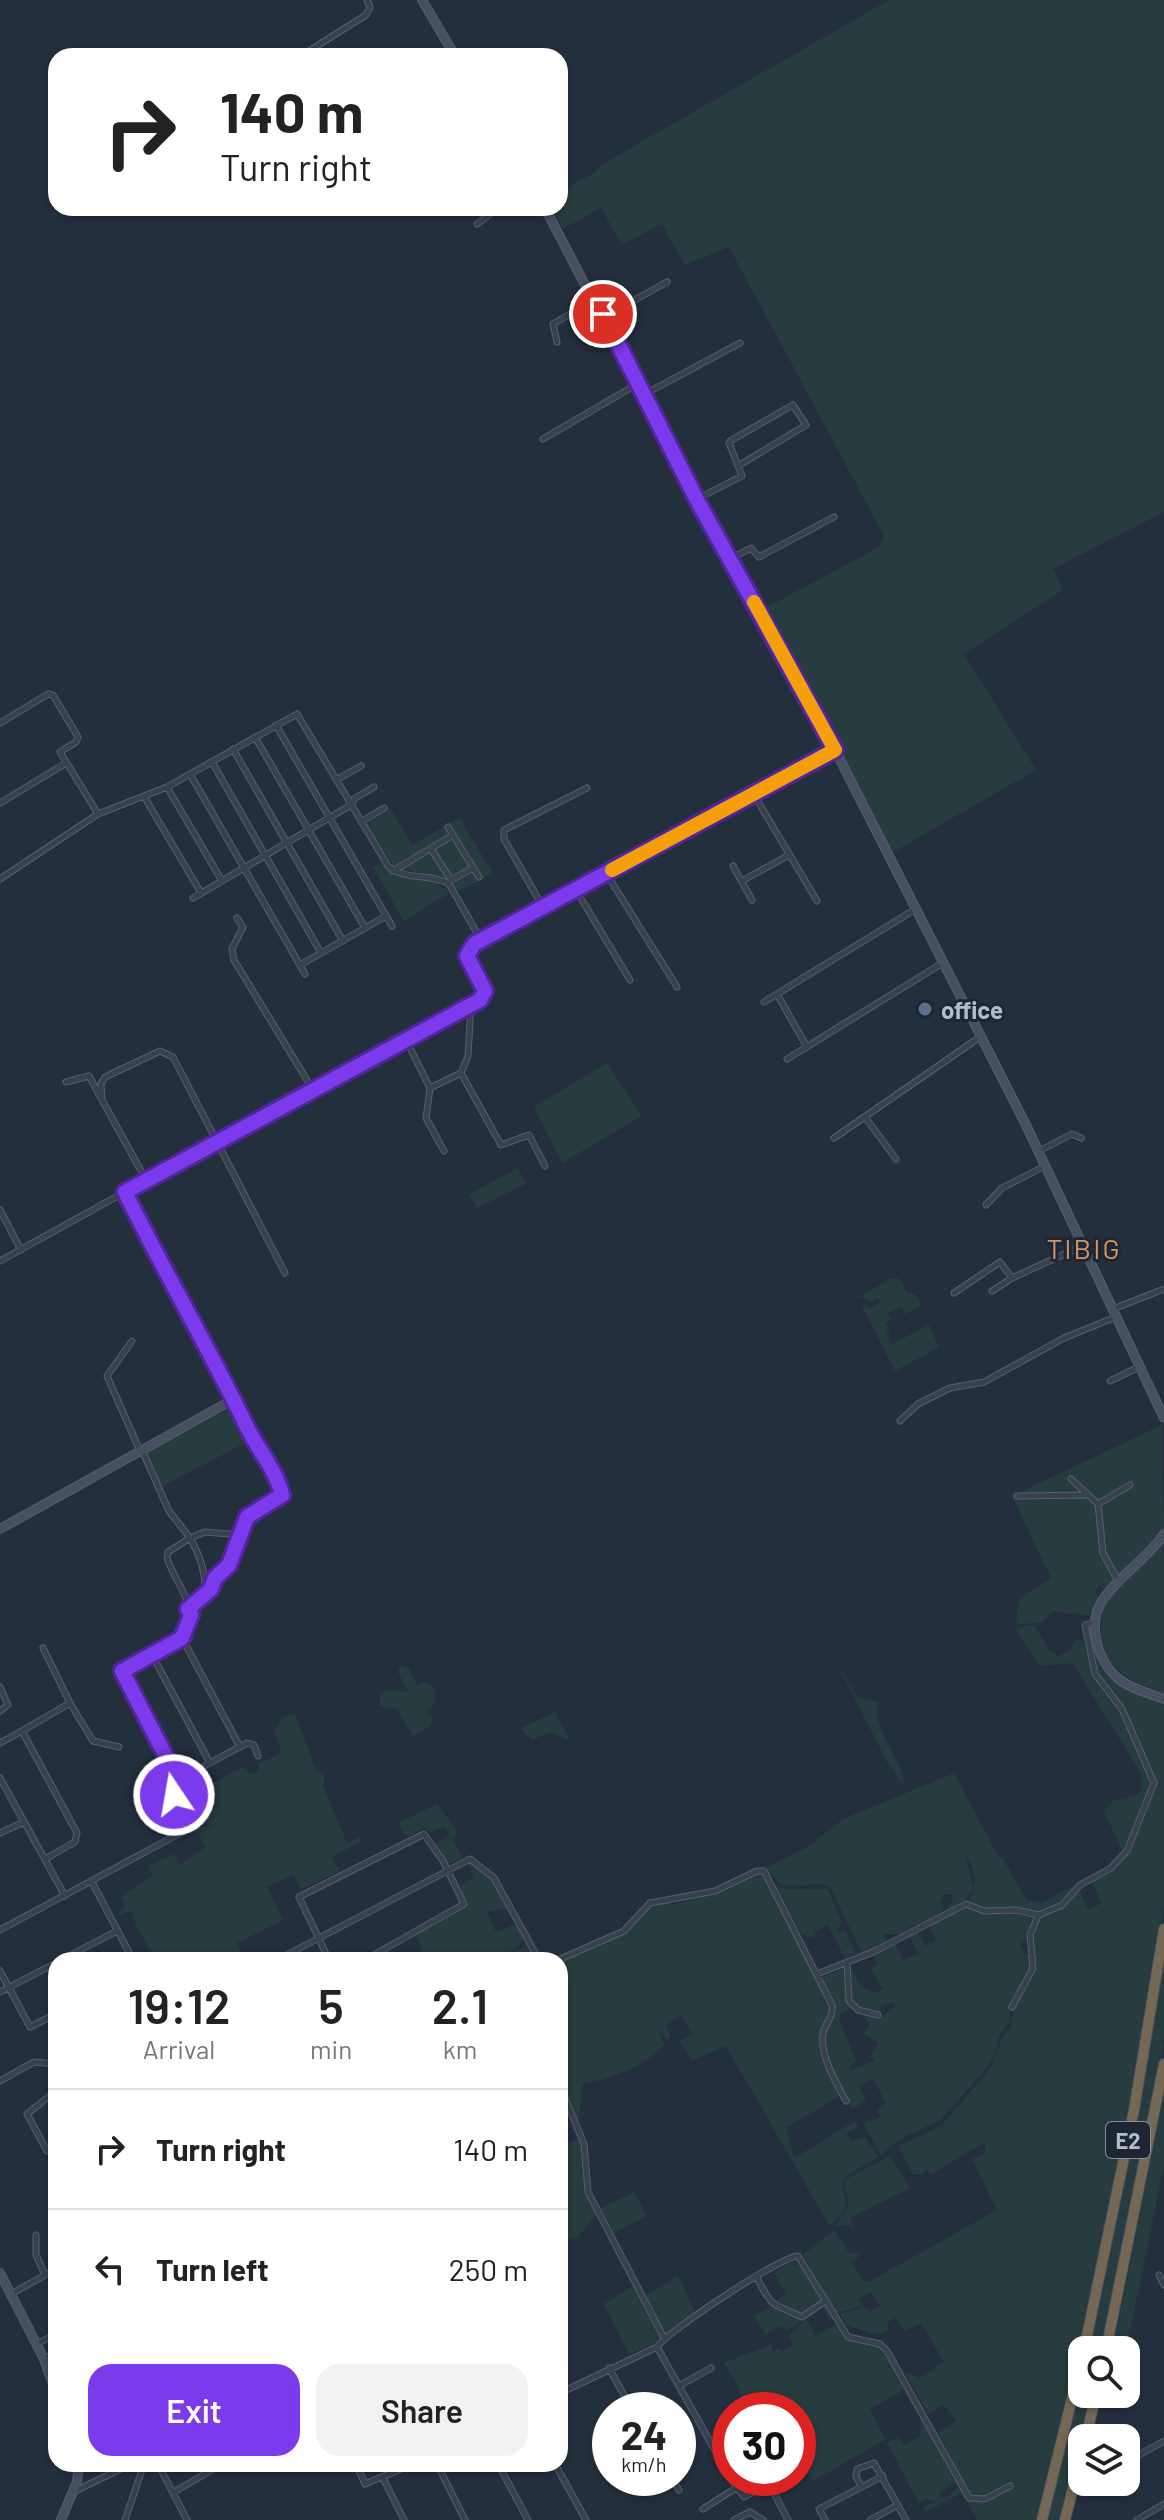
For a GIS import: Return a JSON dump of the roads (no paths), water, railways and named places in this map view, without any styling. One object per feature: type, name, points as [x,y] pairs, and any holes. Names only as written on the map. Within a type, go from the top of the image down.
[{"type":"highway","name":"E2","points":[[1087,2336],[1133,2119],[1164,1929]]},
{"type":"highway","name":"E2","points":[[1109,2336],[1164,2064]]},
{"type":"highway","points":[[1042,2520],[1070,2408]]},
{"type":"highway","points":[[1065,2520],[1071,2496]]},
{"type":"street","points":[[314,48],[366,15],[370,7],[367,0]]},
{"type":"street","points":[[422,0],[450,48]]},
{"type":"street","points":[[477,224],[488,216]]},
{"type":"street","points":[[549,216],[645,394],[697,500],[835,750],[1038,1151],[1164,1418]]},
{"type":"street","points":[[604,317],[667,282]]},
{"type":"street","points":[[557,342],[553,324],[595,299]]},
{"type":"street","points":[[645,394],[740,343]]},
{"type":"street","points":[[543,439],[639,383]]},
{"type":"street","points":[[697,500],[741,477],[729,441],[793,405],[806,425],[738,466]]},
{"type":"street","points":[[730,559],[751,548],[759,557],[834,517]]},
{"type":"street","points":[[0,723],[52,694],[78,737],[76,742],[60,752],[98,814]]},
{"type":"street","points":[[0,879],[98,814],[145,798],[299,715],[393,871],[449,881],[473,868]]},
{"type":"street","points":[[276,725],[392,926]]},
{"type":"street","points":[[255,737],[365,928]]},
{"type":"street","points":[[233,749],[343,941]]},
{"type":"street","points":[[0,1261],[471,1005],[485,994],[467,954],[481,940],[835,750]]},
{"type":"street","points":[[212,762],[321,953]]},
{"type":"street","points":[[0,803],[66,763]]},
{"type":"street","points":[[336,780],[361,766]]},
{"type":"street","points":[[190,774],[305,974]]},
{"type":"street","points":[[167,787],[222,881]]},
{"type":"street","points":[[193,898],[351,805],[354,799],[374,787]]},
{"type":"street","points":[[543,907],[502,834],[587,788]]},
{"type":"street","points":[[753,793],[817,901]]},
{"type":"street","points":[[145,798],[201,893]]},
{"type":"street","points":[[361,822],[384,808]]},
{"type":"street","points":[[448,827],[479,877]]},
{"type":"street","points":[[393,871],[453,835]]},
{"type":"street","points":[[431,849],[481,940]]},
{"type":"street","points":[[742,881],[789,855]]},
{"type":"street","points":[[733,866],[752,900]]},
{"type":"street","points":[[606,873],[677,987]]},
{"type":"street","points":[[576,890],[630,980]]},
{"type":"street","points":[[764,1002],[914,910]]},
{"type":"street","points":[[300,965],[386,916]]},
{"type":"street","points":[[237,918],[243,927],[232,949],[234,960],[314,1090]]},
{"type":"street","points":[[787,1059],[941,964]]},
{"type":"street","points":[[777,994],[807,1047]]},
{"type":"street","points":[[430,1088],[461,1073],[468,1056],[471,1005]]},
{"type":"street","points":[[834,1138],[980,1037]]},
{"type":"street","points":[[406,1040],[430,1088],[426,1118],[444,1151]]},
{"type":"street","points":[[102,1098],[101,1084],[105,1077],[152,1054],[167,1053],[173,1057],[285,1273]]},
{"type":"street","points":[[461,1073],[501,1145],[529,1135],[545,1166]]},
{"type":"street","points":[[66,1082],[86,1075],[147,1181]]},
{"type":"street","points":[[865,1117],[896,1159]]},
{"type":"street","points":[[1038,1151],[1072,1134],[1081,1138]]},
{"type":"street","points":[[986,1205],[1002,1188],[1045,1166]]},
{"type":"street","points":[[125,1192],[273,1470],[282,1495],[249,1515],[229,1565],[188,1609]]},
{"type":"street","points":[[0,1210],[21,1250]]},
{"type":"street","points":[[992,1291],[1012,1278],[1082,1246]]},
{"type":"street","points":[[954,1293],[1000,1262],[1012,1278]]},
{"type":"street","points":[[900,1421],[918,1404],[950,1388],[984,1382],[1164,1289]]},
{"type":"street","points":[[132,1341],[107,1376],[169,1511],[190,1538],[204,1570],[205,1592]]},
{"type":"street","points":[[1110,1381],[1139,1367]]},
{"type":"street","points":[[0,1529],[234,1399]]},
{"type":"street","points":[[1071,1479],[1098,1504],[1103,1553],[1118,1582]]},
{"type":"street","points":[[1098,1504],[1130,1485]]},
{"type":"street","points":[[1017,1496],[1088,1495]]},
{"type":"street","points":[[0,1930],[186,1830],[185,1818],[175,1798],[178,1780],[122,1675],[125,1667],[182,1638],[191,1615],[186,1595],[167,1558],[168,1552],[205,1532],[242,1535]]},
{"type":"street","points":[[1164,1534],[1100,1604],[1095,1624],[1101,1655],[1118,1679],[1164,1699]]},
{"type":"street","points":[[817,1974],[847,1963],[966,1904],[984,1911],[1016,1910],[1039,1915],[1062,1905],[1080,1885],[1117,1863],[1132,1845],[1153,1785],[1125,1716],[1095,1674],[1085,1625],[1095,1624]]},
{"type":"street","points":[[182,1638],[240,1747]]},
{"type":"street","points":[[43,1648],[93,1741],[119,1747]]},
{"type":"street","points":[[151,1653],[210,1763]]},
{"type":"street","points":[[0,1687],[8,1705],[0,1711]]},
{"type":"street","points":[[0,1743],[70,1703]]},
{"type":"street","points":[[22,1731],[77,1833],[75,1842],[45,1859]]},
{"type":"street","points":[[178,1780],[240,1747],[253,1744],[258,1756]]},
{"type":"street","points":[[0,1778],[65,1896]]},
{"type":"street","points":[[0,1833],[24,1822]]},
{"type":"street","points":[[325,1952],[299,1903],[301,1895],[418,1835],[431,1840],[463,1897],[462,1906],[379,1952]]},
{"type":"street","points":[[292,1952],[470,1859],[490,1873],[534,1952]]},
{"type":"street","points":[[568,1956],[624,1931],[650,1903],[712,1892],[761,1870],[768,1876],[833,2010],[822,2035],[824,2051],[846,2101]]},
{"type":"street","points":[[92,1882],[129,1952]]},
{"type":"street","points":[[1012,2007],[1033,1968],[1030,1935],[1039,1915]]},
{"type":"street","points":[[76,1952],[117,1931]]},
{"type":"street","points":[[847,1963],[849,2001],[860,2011],[878,2015]]},
{"type":"street","points":[[0,1992],[48,1967]]},
{"type":"street","points":[[0,1971],[30,2027],[48,2018]]},
{"type":"street","points":[[0,2081],[34,2062],[48,2065]]},
{"type":"street","points":[[48,2097],[27,2114],[48,2151]]},
{"type":"street","points":[[568,2105],[584,2144],[588,2192],[664,2338]]},
{"type":"street","points":[[36,2235],[36,2255],[45,2275]]},
{"type":"street","points":[[568,2389],[657,2347],[664,2338],[757,2278],[798,2256],[848,2337],[878,2344],[887,2351],[969,2498],[985,2499],[1010,2486]]},
{"type":"street","points":[[0,2273],[48,2370]]},
{"type":"street","points":[[11,2294],[48,2273]]},
{"type":"street","points":[[1159,2275],[1164,2285]]},
{"type":"street","points":[[757,2278],[772,2305],[802,2317],[825,2302]]},
{"type":"street","points":[[37,2344],[48,2338]]},
{"type":"street","points":[[657,2347],[712,2446]]},
{"type":"street","points":[[44,2359],[48,2357]]},
{"type":"street","points":[[609,2368],[622,2392]]},
{"type":"street","points":[[679,2386],[711,2368]]},
{"type":"street","points":[[1140,2454],[1164,2441]]},
{"type":"street","points":[[861,2487],[856,2473],[870,2462],[877,2465],[906,2520]]},
{"type":"street","points":[[61,2520],[77,2472]]},
{"type":"street","points":[[72,2493],[115,2472]]},
{"type":"street","points":[[125,2520],[141,2472]]},
{"type":"street","points":[[163,2472],[187,2520]]},
{"type":"street","points":[[174,2492],[208,2472]]},
{"type":"street","points":[[360,2472],[365,2484],[396,2472]]},
{"type":"street","points":[[440,2472],[461,2519]]},
{"type":"street","points":[[502,2472],[528,2520]]},
{"type":"street","points":[[559,2472],[586,2520]]},
{"type":"street","points":[[825,2520],[819,2509],[883,2476]]},
{"type":"street","points":[[383,2478],[404,2520]]},
{"type":"street","points":[[703,2509],[723,2496]]},
{"type":"street","points":[[776,2496],[788,2520]]},
{"type":"street","points":[[1137,2520],[1164,2504]]},
{"type":"street","points":[[870,2520],[898,2505]]},
{"type":"street","points":[[734,2520],[750,2512],[763,2520]]},
{"type":"place","name":"office","points":[[925,1009]]},
{"type":"district","name":"TIBIG","points":[[1084,1248]]}]
